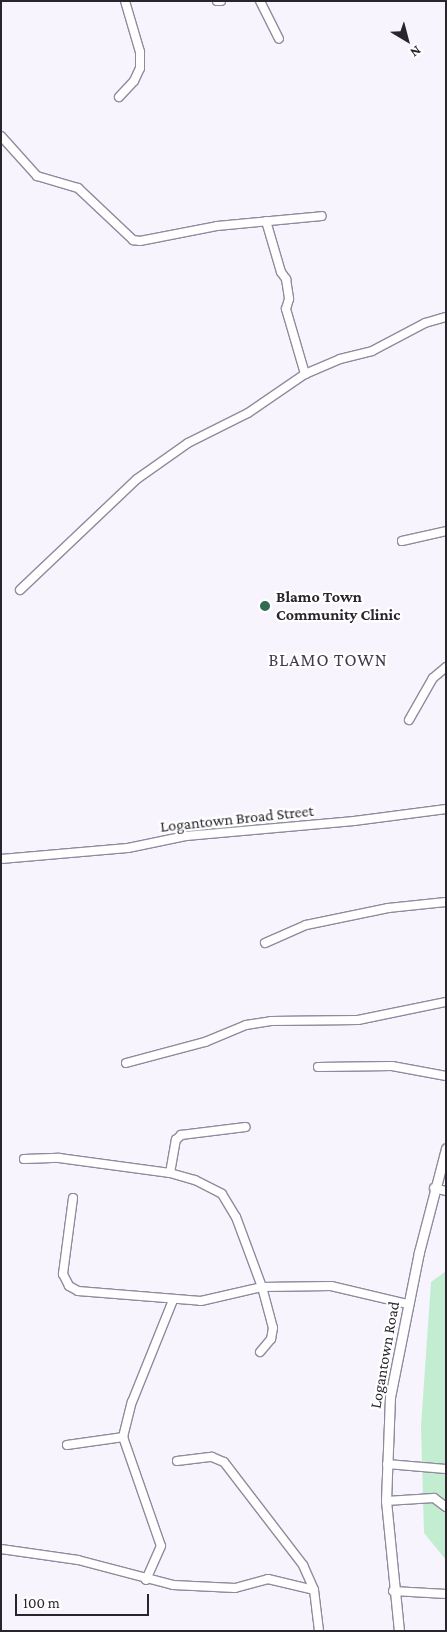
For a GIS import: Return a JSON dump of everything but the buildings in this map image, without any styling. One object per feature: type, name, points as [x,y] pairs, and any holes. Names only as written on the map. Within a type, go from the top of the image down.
[{"type":"street","points":[[119,97],[134,81],[140,68],[140,52],[125,1]]},
{"type":"street","points":[[260,1],[279,39]]},
{"type":"street","points":[[1,136],[38,176],[78,188],[133,240],[140,242],[217,226],[322,216]]},
{"type":"street","points":[[266,221],[286,279],[289,299],[286,309],[305,374]]},
{"type":"street","points":[[20,590],[138,479],[188,444],[248,413],[305,374],[340,359],[372,351],[425,323],[446,317]]},
{"type":"street","points":[[402,541],[446,531]]},
{"type":"street","points":[[409,720],[433,678],[446,667]]},
{"type":"street","name":"Logantown Broad Street","points":[[1,859],[128,848],[186,836],[354,821],[446,809]]},
{"type":"street","points":[[265,943],[306,925],[388,908],[446,902]]},
{"type":"street","points":[[126,1063],[205,1042],[246,1025],[272,1021],[358,1020],[446,1002]]},
{"type":"street","points":[[318,1067],[392,1066],[446,1076]]},
{"type":"street","points":[[170,1173],[176,1140],[181,1135],[246,1127]]},
{"type":"street","name":"Logantown Road","points":[[399,1631],[393,1592],[386,1501],[390,1397],[408,1304],[434,1188],[446,1148]]},
{"type":"street","points":[[24,1159],[59,1158],[170,1173],[195,1180],[222,1194],[236,1217],[262,1287],[272,1328],[272,1338],[260,1352]]},
{"type":"street","points":[[434,1188],[446,1191]]},
{"type":"street","points":[[73,1198],[63,1268],[69,1286],[85,1293],[173,1300],[214,1300],[262,1287],[331,1286],[408,1304]]},
{"type":"street","points":[[146,1580],[159,1552],[160,1540],[123,1437],[132,1402],[173,1300]]},
{"type":"street","points":[[67,1444],[123,1437]]},
{"type":"street","points":[[177,1461],[212,1457],[224,1462],[257,1507],[294,1549],[314,1590],[319,1631]]},
{"type":"street","points":[[387,1464],[446,1469]]},
{"type":"street","points":[[386,1501],[438,1498],[446,1507]]},
{"type":"street","points":[[1,1549],[78,1560],[146,1580],[222,1589],[276,1580],[314,1590]]},
{"type":"street","points":[[393,1592],[446,1594]]},
{"type":"green space","points":[[446,1271],[446,1560],[424,1533],[421,1426],[431,1282]]},
{"type":"place","name":"Blamo Town Community Clinic","points":[[265,606]]},
{"type":"district","name":"BLAMO TOWN","points":[[328,660]]}]
